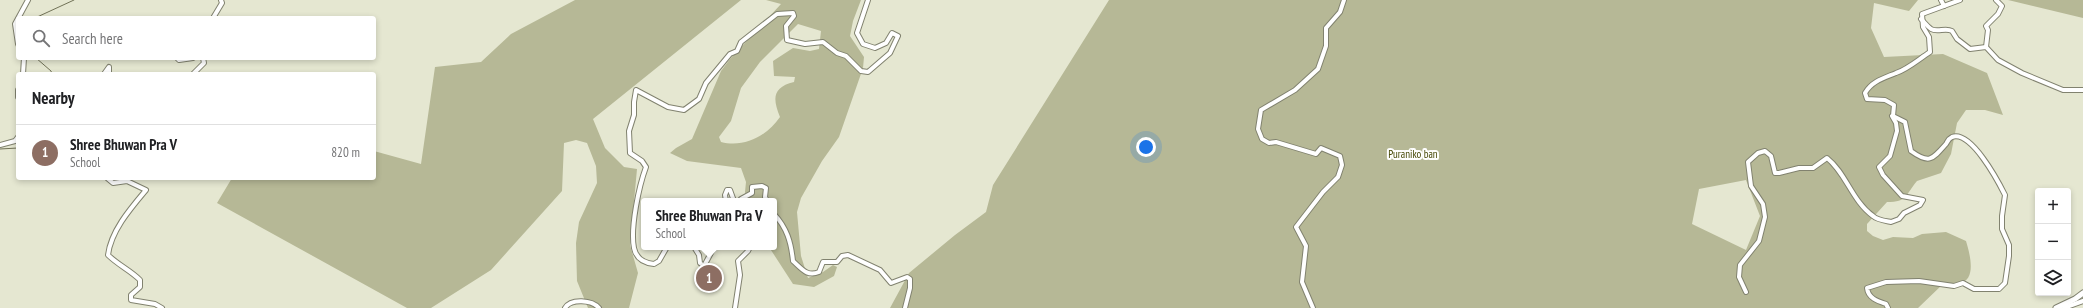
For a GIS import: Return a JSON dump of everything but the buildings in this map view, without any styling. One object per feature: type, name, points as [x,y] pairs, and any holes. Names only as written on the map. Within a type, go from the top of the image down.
[{"type":"street","points":[[19,16],[28,0]]},
{"type":"street","points":[[214,16],[222,3],[221,0]]},
{"type":"street","points":[[664,250],[659,261],[654,264],[642,261],[636,255],[634,248],[633,235],[639,185],[646,167],[642,161],[630,153],[629,131],[634,115],[636,90],[668,107],[684,110],[699,99],[706,83],[730,54],[737,51],[741,42],[777,14],[793,13],[794,16],[786,26],[787,40],[805,44],[823,42],[837,53],[846,56],[861,72],[868,72],[890,53],[898,36],[892,33],[886,43],[875,48],[863,44],[857,33],[868,0]]},
{"type":"street","points":[[1313,308],[1302,282],[1306,246],[1296,227],[1323,192],[1338,177],[1342,165],[1340,156],[1322,148],[1316,154],[1276,142],[1269,143],[1262,139],[1258,129],[1262,110],[1295,90],[1318,69],[1326,46],[1326,28],[1340,12],[1344,0]]},
{"type":"street","points":[[1941,0],[1944,6]]},
{"type":"street","points":[[1746,292],[1739,277],[1740,265],[1743,259],[1755,248],[1759,241],[1765,217],[1763,204],[1751,186],[1748,162],[1765,151],[1771,156],[1775,173],[1799,168],[1813,168],[1827,158],[1848,183],[1853,195],[1873,217],[1891,222],[1899,219],[1904,212],[1920,205],[1923,200],[1902,196],[1883,175],[1879,167],[1890,156],[1897,131],[1896,124],[1892,116],[1894,105],[1884,100],[1867,99],[1865,92],[1881,78],[1896,74],[1930,52],[1929,37],[1921,19],[1922,14],[1960,0]]},
{"type":"street","points":[[1996,0],[2002,6],[2001,10],[1986,26],[1988,30],[1986,47],[1998,60],[2063,90],[2083,90]]},
{"type":"street","points":[[1921,19],[1933,30],[1938,31],[1945,29],[1952,31],[1957,39],[1970,49],[1986,47]]},
{"type":"street","points":[[23,72],[24,60]]},
{"type":"street","points":[[195,72],[204,63],[203,60]]},
{"type":"street","points":[[105,72],[109,67],[109,72]]},
{"type":"street","points":[[1888,308],[1886,304],[1875,301],[1871,297],[1867,288],[1886,282],[1919,281],[1954,286],[1963,283],[1974,289],[1999,289],[2005,283],[2009,256],[2009,245],[2002,230],[2005,195],[1978,151],[1959,136],[1949,139],[1935,156],[1929,160],[1923,160],[1911,151],[1905,122],[1893,116]]},
{"type":"street","points":[[0,145],[16,140]]},
{"type":"street","points":[[109,180],[113,183],[127,180],[146,190],[133,205],[110,242],[108,254],[118,265],[128,269],[140,280],[140,288],[131,295],[131,300],[155,304],[162,308]]},
{"type":"street","points":[[743,198],[752,193],[752,187],[762,186],[766,188],[766,198]]},
{"type":"street","points":[[725,198],[724,195],[727,190],[730,190],[733,198]]},
{"type":"street","points":[[777,217],[782,223],[791,240],[793,261],[807,273],[812,275],[819,272],[823,262],[837,262],[842,256],[848,255],[880,270],[891,283],[907,277],[910,278],[910,288],[905,308]]},
{"type":"street","points":[[696,250],[699,255],[700,263],[704,266],[713,250]]},
{"type":"street","points":[[735,308],[740,275],[738,261],[749,250]]},
{"type":"street","points":[[2056,308],[2075,299],[2083,293]]},
{"type":"street","points":[[565,308],[568,304],[575,301],[596,305],[599,308]]},
{"type":"street","points":[[2064,308],[2083,301]]},
{"type":"shaded area","points":[[714,266],[716,278],[714,291],[705,288],[699,273]]},
{"type":"green space","points":[[575,0],[741,0],[593,119],[605,148],[624,167],[637,169],[630,245],[638,273],[629,308],[588,308],[577,281],[576,243],[579,222],[597,183],[596,166],[587,143],[576,140],[564,143],[562,191],[491,270],[431,308],[407,308],[217,203],[231,180],[376,180],[376,152],[421,164],[435,67],[481,62],[511,34]]},
{"type":"green space","points":[[766,0],[861,0],[853,21],[850,36],[864,57],[863,68],[839,137],[822,161],[801,198],[797,212],[801,256],[808,278],[823,272],[833,265],[837,267],[834,276],[814,287],[793,284],[771,250],[777,250],[777,198],[746,198],[745,192],[746,182],[741,168],[687,161],[670,153],[692,139],[721,71],[730,59],[781,4]],"holes":[[[798,24],[821,31],[819,49],[810,51],[793,48],[773,61],[774,76],[795,77],[794,82],[782,87],[776,94],[775,99],[780,117],[769,130],[746,142],[721,142],[719,137],[731,121],[741,88],[760,62]]]},
{"type":"green space","name":"Puraniko ban","points":[[1109,0],[1918,0],[1909,11],[1874,3],[1871,28],[1884,57],[1943,54],[1987,73],[2003,115],[1985,110],[1966,110],[1957,123],[1951,154],[1941,173],[1917,181],[1903,199],[1894,202],[1887,202],[1867,224],[1867,231],[1873,236],[1883,240],[1893,237],[1913,238],[1922,234],[1946,232],[1966,241],[1971,265],[1969,277],[1965,281],[1959,283],[1943,284],[1918,308],[890,308],[909,273],[955,235],[986,212],[993,185]],"holes":[[[1746,180],[1760,216],[1746,250],[1692,224],[1699,189]]]},
{"type":"green space","points":[[2008,0],[2083,0],[2083,18]]},
{"type":"waterway","points":[[39,16],[74,0]]},
{"type":"waterway","points":[[38,60],[51,72]]},
{"type":"waterway","points":[[0,149],[16,148]]},
{"type":"place","name":"Shree Bhuwan Pra V","points":[[709,278]]}]
